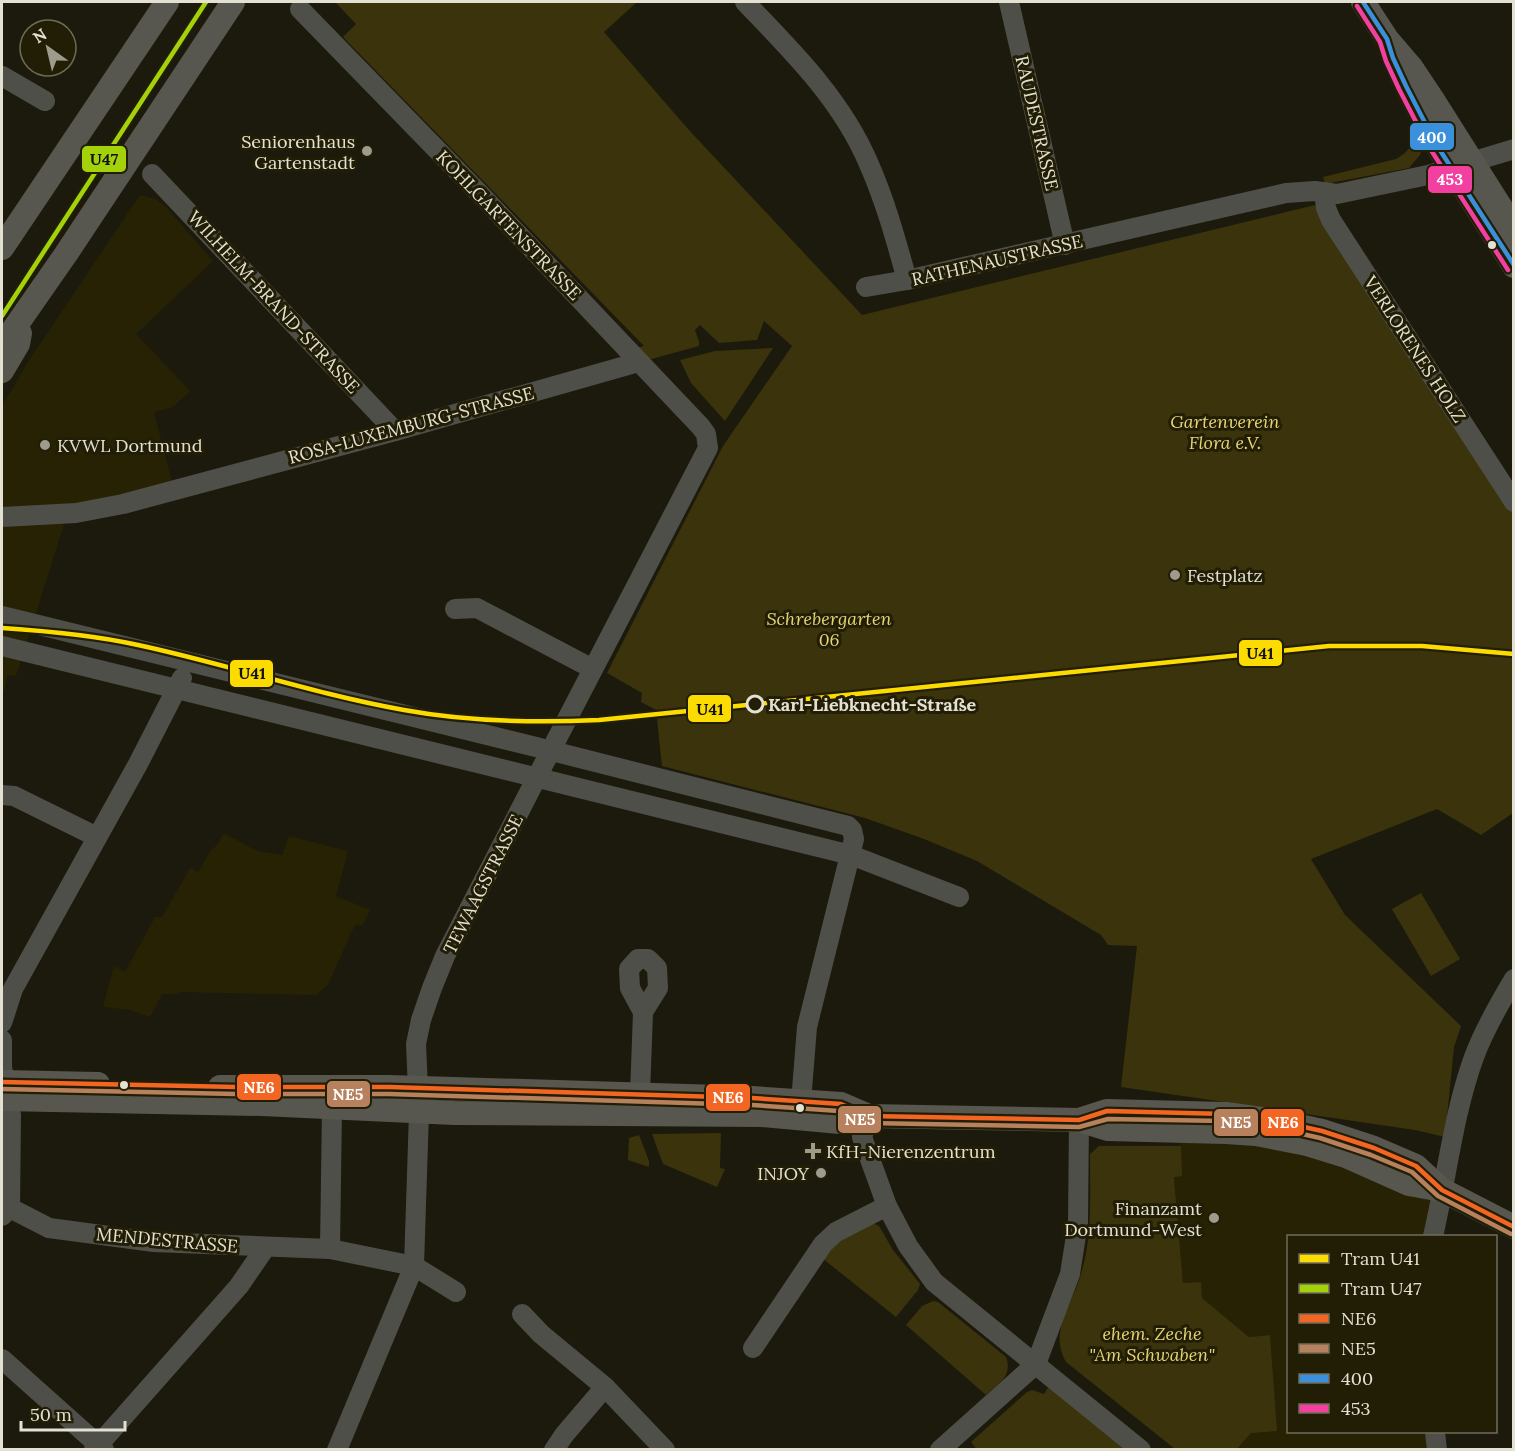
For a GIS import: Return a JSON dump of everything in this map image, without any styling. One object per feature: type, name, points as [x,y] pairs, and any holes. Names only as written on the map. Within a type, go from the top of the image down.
[{"type":"main road","points":[[4,248],[166,2]]},
{"type":"main road","points":[[2,346],[233,2]]},
{"type":"main road","points":[[1363,2],[1387,39],[1406,86],[1436,144],[1462,165],[1514,228]]},
{"type":"main road","points":[[1462,165],[1514,266]]},
{"type":"main road","points":[[2,371],[18,344],[25,313]]},
{"type":"main road","points":[[4,1091],[236,1087],[417,1088],[752,1098],[841,1104],[869,1116]]},
{"type":"main road","points":[[4,1091],[419,1112],[762,1115],[840,1122],[869,1116],[1079,1120],[1107,1111],[1226,1114],[1277,1121],[1322,1131],[1394,1156],[1416,1166],[1442,1190],[1514,1227]]},
{"type":"street","points":[[745,2],[812,72],[844,116],[867,160],[884,200],[907,280]]},
{"type":"street","name":"RAUDESTRASSE","points":[[1009,2],[1065,244]]},
{"type":"street","name":"KOHLGARTENSTRASSE","points":[[300,9],[482,196],[701,427],[706,434],[708,448]]},
{"type":"street","points":[[2,76],[45,101]]},
{"type":"street","name":"RATHENAUSTRASSE","points":[[866,287],[907,280],[1286,193],[1337,194],[1421,177],[1514,149]]},
{"type":"street","name":"WILHELM-BRAND-STRASSE","points":[[152,174],[395,431]]},
{"type":"street","name":"VERLORENES HOLZ","points":[[1324,192],[1326,208],[1331,220],[1514,502]]},
{"type":"street","name":"ROSA-LUXEMBURG-STRASSE","points":[[2,517],[76,513],[123,504],[639,362]]},
{"type":"street","name":"TEWAAGSTRASSE","points":[[414,1266],[419,1112],[416,1044],[432,988],[537,777],[708,448]]},
{"type":"street","points":[[455,609],[477,608],[593,669]]},
{"type":"street","points":[[2,616],[848,826],[852,830],[854,839],[807,1027],[801,1102]]},
{"type":"street","points":[[2,646],[851,855],[959,897]]},
{"type":"street","points":[[2,1023],[13,989],[178,688],[188,662]]},
{"type":"street","points":[[2,795],[14,796],[97,837]]},
{"type":"street","points":[[1433,1235],[1446,1163],[1475,1056],[1496,1010],[1514,979]]},
{"type":"street","points":[[640,1095],[643,1012]]},
{"type":"street","points":[[2,1040],[4,1091],[11,1134],[5,1212]]},
{"type":"street","points":[[330,1250],[332,1107]]},
{"type":"street","points":[[869,1116],[862,1137],[887,1206],[908,1246],[934,1282],[1141,1449]]},
{"type":"street","points":[[940,1449],[1036,1364],[1070,1274],[1078,1223],[1079,1120]]},
{"type":"street","points":[[753,1348],[823,1244],[836,1232],[887,1206]]},
{"type":"street","name":"MENDESTRASSE","points":[[5,1212],[50,1228],[154,1242],[330,1250],[414,1266],[456,1292]]},
{"type":"street","points":[[2,1359],[99,1448],[239,1286],[265,1248]]},
{"type":"street","points":[[336,1449],[414,1266]]},
{"type":"street","points":[[522,1314],[541,1334],[605,1387],[665,1449]]},
{"type":"street","points":[[554,1449],[605,1387]]},
{"type":"street","points":[[1435,1433],[1437,1449]]},
{"type":"shaded area","points":[[140,195],[155,199],[166,207],[213,261],[136,334],[190,391],[173,407],[154,412],[176,498],[65,521],[16,676],[8,675],[2,699],[2,406],[28,362]]},
{"type":"shaded area","points":[[224,833],[257,851],[282,855],[289,836],[348,851],[336,896],[370,910],[362,926],[356,924],[328,985],[316,995],[180,992],[179,994],[162,994],[150,1017],[130,1010],[103,1007],[114,966],[125,972],[155,917],[162,917],[190,868],[198,872]]},
{"type":"shaded area","points":[[1180,1134],[1255,1140],[1438,1193],[1429,1235],[1287,1235],[1287,1433],[1432,1433],[1433,1449],[1237,1449],[1251,1433],[1270,1335],[1249,1337],[1183,1283],[1174,1176],[1181,1175]]},
{"type":"green space","points":[[335,2],[637,2],[604,32],[688,129],[862,315],[1315,205],[1513,512],[1513,813],[1481,835],[1437,809],[1311,859],[1345,915],[1461,1026],[1454,1047],[1445,1137],[1415,1130],[1121,1087],[1137,946],[1108,945],[1101,935],[977,861],[924,839],[865,818],[662,766],[656,710],[641,702],[642,693],[607,673],[723,446],[792,346],[764,321],[757,340],[719,343],[700,325],[695,330],[699,346],[648,360],[635,348],[644,346],[343,37],[356,24]]},
{"type":"green space","points":[[1412,129],[1422,147],[1420,155],[1409,168],[1325,184],[1323,177],[1401,156],[1410,147]]},
{"type":"green space","points":[[773,348],[725,421],[691,383],[680,360],[715,351]]},
{"type":"green space","points":[[1421,893],[1460,959],[1431,976],[1392,909]]},
{"type":"green space","points":[[721,1133],[720,1168],[725,1169],[717,1187],[663,1164],[652,1134]]},
{"type":"green space","points":[[639,1135],[649,1167],[628,1160],[629,1138]]},
{"type":"green space","name":"ehem. Zeche \"Am Schwaben\"","points":[[1099,1146],[1181,1146],[1182,1176],[1174,1177],[1183,1283],[1201,1282],[1202,1298],[1249,1337],[1270,1335],[1277,1431],[1251,1433],[1237,1449],[1175,1449],[1066,1362],[1060,1342],[1060,1332],[1080,1277],[1088,1242],[1090,1154]]},
{"type":"green space","points":[[873,1223],[879,1226],[893,1250],[920,1284],[918,1290],[896,1317],[822,1258],[845,1237]]},
{"type":"green space","points":[[933,1301],[938,1302],[1006,1357],[1008,1369],[1006,1374],[1000,1383],[986,1395],[906,1325],[922,1306]]},
{"type":"green space","points":[[1049,1386],[1128,1449],[977,1450],[971,1442],[1027,1392],[1032,1390],[1044,1394]]},
{"type":"tram line","name":"U47","points":[[2,316],[206,2]]},
{"type":"tram line","name":"U41","points":[[2,628],[70,634],[121,642],[337,696],[404,710],[453,717],[525,721],[599,720],[1329,646],[1422,646],[1514,654]]},
{"type":"transit line","name":"400","points":[[1363,2],[1387,39],[1406,86],[1436,144],[1514,265]]},
{"type":"transit line","name":"453","points":[[1357,6],[1380,42],[1399,89],[1429,147],[1508,270]]},
{"type":"transit line","name":"NE6","points":[[2,1082],[236,1087],[389,1087],[752,1098],[841,1104],[869,1116],[1079,1120],[1107,1111],[1226,1114],[1277,1121],[1322,1131],[1374,1148],[1416,1166],[1442,1190],[1514,1227]]},
{"type":"transit line","name":"NE5","points":[[2,1089],[236,1094],[389,1094],[752,1105],[839,1111],[869,1123],[1079,1127],[1108,1119],[1225,1121],[1276,1128],[1320,1138],[1371,1155],[1412,1172],[1438,1196],[1511,1234]]},
{"type":"place","name":"Seniorenhaus Gartenstadt","points":[[367,151]]},
{"type":"place","name":"KVWL Dortmund","points":[[45,445]]},
{"type":"place","name":"Festplatz","points":[[1175,575]]},
{"type":"place","name":"Karl-Liebknecht-Straße","points":[[755,704]]},
{"type":"place","name":"KfH-Nierenzentrum","points":[[813,1151]]},
{"type":"place","name":"INJOY","points":[[821,1173]]},
{"type":"place","name":"Finanzamt Dortmund-West","points":[[1214,1218]]},
{"type":"park label","name":"Gartenverein Flora e.V.","points":[[1225,431]]},
{"type":"park label","name":"Schrebergarten 06","points":[[829,628]]}]
